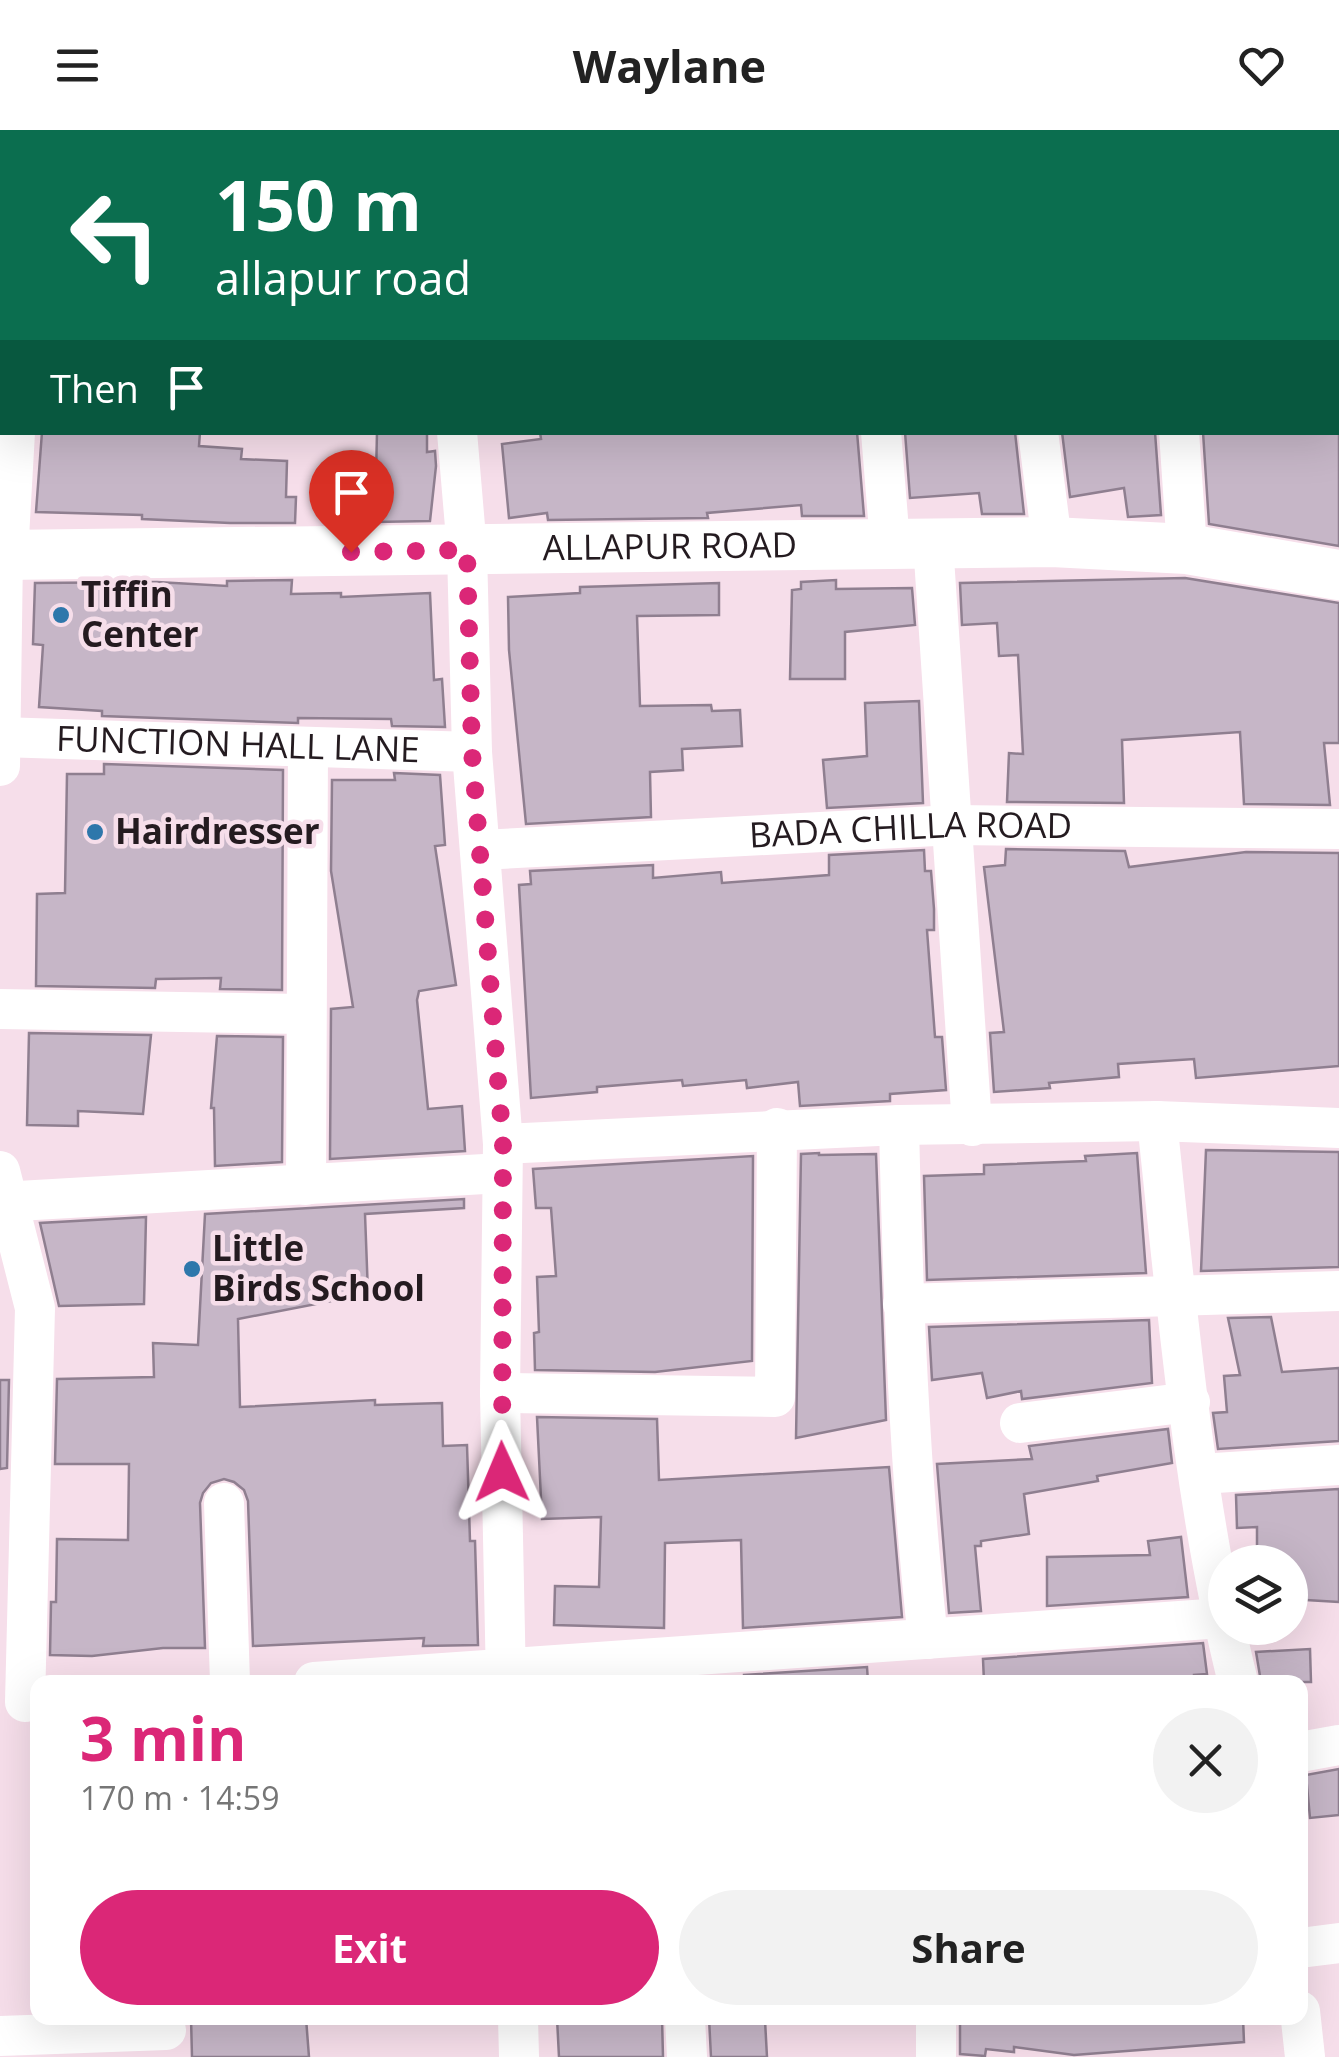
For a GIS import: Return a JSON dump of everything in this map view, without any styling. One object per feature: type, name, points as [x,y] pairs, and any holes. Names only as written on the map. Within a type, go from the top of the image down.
[{"type":"main road","points":[[2,555],[10,435]]},
{"type":"main road","name":"ALLAPUR ROAD","points":[[2,555],[1052,542],[1188,549],[1339,575]]},
{"type":"street","points":[[457,435],[467,550],[472,752],[503,1158],[500,1393],[506,1675],[791,1666],[928,1639],[1208,1619]]},
{"type":"street","points":[[881,435],[911,543],[954,826],[972,1126]]},
{"type":"street","points":[[1038,435],[1052,542]]},
{"type":"street","points":[[1179,435],[1188,549]]},
{"type":"street","points":[[1,747],[2,555]]},
{"type":"street","name":"FUNCTION HALL LANE","points":[[1,747],[472,752]]},
{"type":"street","points":[[306,1185],[308,748]]},
{"type":"street","name":"BADA CHILLA ROAD","points":[[481,850],[954,826],[1339,829]]},
{"type":"street","points":[[0,1009],[304,1014]]},
{"type":"street","points":[[1158,1121],[1175,1294],[1211,1545]]},
{"type":"street","points":[[21,1703],[35,1308],[3,1192],[306,1185],[503,1158],[777,1128],[1158,1121],[1339,1128]]},
{"type":"street","points":[[899,1124],[914,1513],[928,1639]]},
{"type":"street","points":[[500,1393],[775,1396],[777,1128]]},
{"type":"street","points":[[903,1304],[1339,1291]]},
{"type":"street","points":[[1020,1424],[1190,1402]]},
{"type":"street","points":[[1200,1474],[1339,1464]]},
{"type":"street","points":[[224,1503],[230,1675]]},
{"type":"street","points":[[1229,1645],[1236,1675]]},
{"type":"street","points":[[1308,1751],[1339,1745]]},
{"type":"street","points":[[1308,1947],[1339,1942]]},
{"type":"street","points":[[518,2025],[519,2057]]},
{"type":"street","points":[[685,2025],[687,2057]]},
{"type":"street","points":[[936,2025],[936,2057]]},
{"type":"street","points":[[1302,2025],[1305,2057]]},
{"type":"street","points":[[0,2036],[166,2035]]},
{"type":"building","points":[[42,435],[200,435],[199,446],[242,449],[241,459],[287,461],[286,497],[296,497],[295,523],[36,512]]},
{"type":"building","points":[[377,435],[427,435],[427,452],[435,451],[436,466],[430,521],[375,522]]},
{"type":"building","points":[[540,435],[857,435],[864,516],[802,516],[801,505],[707,513],[708,518],[548,520],[547,513],[509,518],[502,444],[541,439]]},
{"type":"building","points":[[905,435],[1015,435],[1024,514],[982,514],[979,493],[910,498]]},
{"type":"building","points":[[1062,435],[1155,435],[1161,515],[1128,517],[1124,488],[1070,497]]},
{"type":"building","points":[[1203,435],[1339,435],[1339,546],[1209,524]]},
{"type":"building","points":[[1185,578],[1339,603],[1339,743],[1324,743],[1330,805],[1244,804],[1240,732],[1122,740],[1124,803],[1007,802],[1009,753],[1023,754],[1018,655],[999,656],[997,623],[962,625],[960,583]]},
{"type":"building","points":[[292,580],[291,594],[341,593],[341,597],[430,593],[434,680],[442,679],[445,727],[392,726],[391,719],[298,718],[298,723],[102,716],[102,711],[39,707],[43,645],[33,644],[35,583],[227,586],[227,581]]},
{"type":"building","points":[[836,580],[836,589],[912,588],[915,625],[845,632],[845,679],[790,679],[792,590],[801,589],[801,582]]},
{"type":"building","points":[[719,583],[719,615],[637,616],[640,706],[711,705],[712,711],[740,710],[742,746],[682,749],[683,770],[650,772],[651,817],[526,824],[509,650],[508,597],[580,593],[580,587]]},
{"type":"building","points":[[919,701],[923,803],[827,808],[823,760],[867,756],[865,703]]},
{"type":"building","points":[[104,764],[283,770],[282,990],[220,989],[221,978],[156,979],[155,988],[36,986],[37,894],[65,893],[67,774],[104,774]]},
{"type":"building","points":[[394,773],[440,775],[445,845],[435,846],[456,985],[419,991],[417,1000],[428,1109],[462,1106],[465,1151],[330,1159],[331,1009],[353,1007],[331,871],[332,780],[395,780]]},
{"type":"building","points":[[1006,849],[1125,851],[1129,867],[1246,852],[1339,853],[1339,1066],[1196,1078],[1194,1059],[1118,1064],[1119,1077],[994,1092],[990,1033],[1004,1032],[984,867],[1005,865]]},
{"type":"building","points":[[924,850],[925,871],[931,871],[934,909],[934,930],[927,930],[935,1037],[942,1037],[946,1090],[890,1094],[890,1101],[800,1106],[798,1082],[747,1088],[746,1080],[683,1086],[682,1080],[597,1087],[597,1092],[531,1098],[519,885],[531,884],[530,871],[653,865],[653,878],[721,872],[722,883],[829,875],[829,855]]},
{"type":"building","points":[[29,1033],[151,1035],[143,1114],[78,1111],[78,1126],[27,1125]]},
{"type":"building","points":[[217,1036],[283,1037],[282,1162],[215,1166],[211,1108]]},
{"type":"building","points":[[1206,1150],[1339,1152],[1339,1267],[1201,1271]]},
{"type":"building","points":[[1137,1153],[1146,1273],[927,1280],[924,1176],[984,1174],[984,1165],[1086,1161],[1085,1156]]},
{"type":"building","points":[[801,1154],[876,1154],[886,1420],[796,1438]]},
{"type":"building","points":[[753,1156],[752,1361],[655,1372],[535,1370],[534,1333],[539,1332],[537,1277],[556,1276],[551,1208],[536,1208],[533,1169]]},
{"type":"building","points":[[464,1199],[464,1208],[365,1214],[368,1294],[238,1319],[240,1407],[375,1400],[375,1405],[442,1403],[443,1446],[467,1445],[478,1645],[423,1646],[424,1638],[253,1646],[248,1501],[244,1490],[224,1479],[211,1483],[200,1503],[205,1648],[50,1655],[57,1539],[128,1540],[129,1464],[55,1464],[57,1379],[154,1377],[153,1343],[198,1345],[205,1214]]},
{"type":"building","points":[[146,1217],[144,1304],[59,1306],[40,1223]]},
{"type":"building","points":[[1271,1317],[1282,1372],[1339,1368],[1339,1441],[1218,1449],[1213,1413],[1227,1412],[1224,1376],[1240,1375],[1228,1318]]},
{"type":"building","points":[[1149,1320],[1152,1383],[1022,1399],[1021,1391],[987,1398],[982,1373],[932,1380],[929,1327]]},
{"type":"building","points":[[0,1380],[9,1380],[7,1468],[0,1469]]},
{"type":"building","points":[[537,1417],[657,1419],[659,1480],[889,1467],[902,1617],[743,1628],[741,1540],[665,1543],[664,1628],[554,1625],[555,1586],[599,1587],[601,1517],[542,1519]]},
{"type":"building","points":[[1168,1429],[1172,1463],[1024,1494],[1029,1534],[981,1541],[981,1546],[975,1546],[981,1611],[949,1613],[937,1464],[1032,1459],[1029,1446]]},
{"type":"building","points":[[1339,1489],[1339,1602],[1308,1600],[1308,1545],[1257,1545],[1257,1527],[1237,1528],[1236,1495]]},
{"type":"building","points":[[1181,1537],[1188,1597],[1047,1606],[1047,1557],[1150,1555],[1148,1541]]},
{"type":"building","points":[[1203,1643],[1207,1674],[984,1675],[983,1659]]},
{"type":"building","points":[[1310,1649],[1311,1682],[1308,1675],[1260,1675],[1256,1652]]},
{"type":"building","points":[[867,1667],[868,1675],[744,1675]]},
{"type":"building","points":[[1339,1769],[1339,1815],[1310,1818],[1308,1775]]},
{"type":"building","points":[[191,2025],[307,2025],[309,2057],[192,2057]]},
{"type":"building","points":[[557,2025],[662,2025],[663,2057],[559,2057]]},
{"type":"building","points":[[709,2025],[765,2025],[767,2057],[711,2057]]},
{"type":"building","points":[[960,2025],[1243,2025],[1244,2042],[1074,2055],[1014,2047],[1014,2052],[986,2049],[985,2056],[960,2054]]},
{"type":"place","name":"Tiffin Center","points":[[61,615]]},
{"type":"place","name":"Hairdresser","points":[[95,832]]},
{"type":"place","name":"Little Birds School","points":[[192,1269]]},
{"type":"route","points":[[351,552],[467,550],[472,752],[503,1144],[502,1472]]}]
